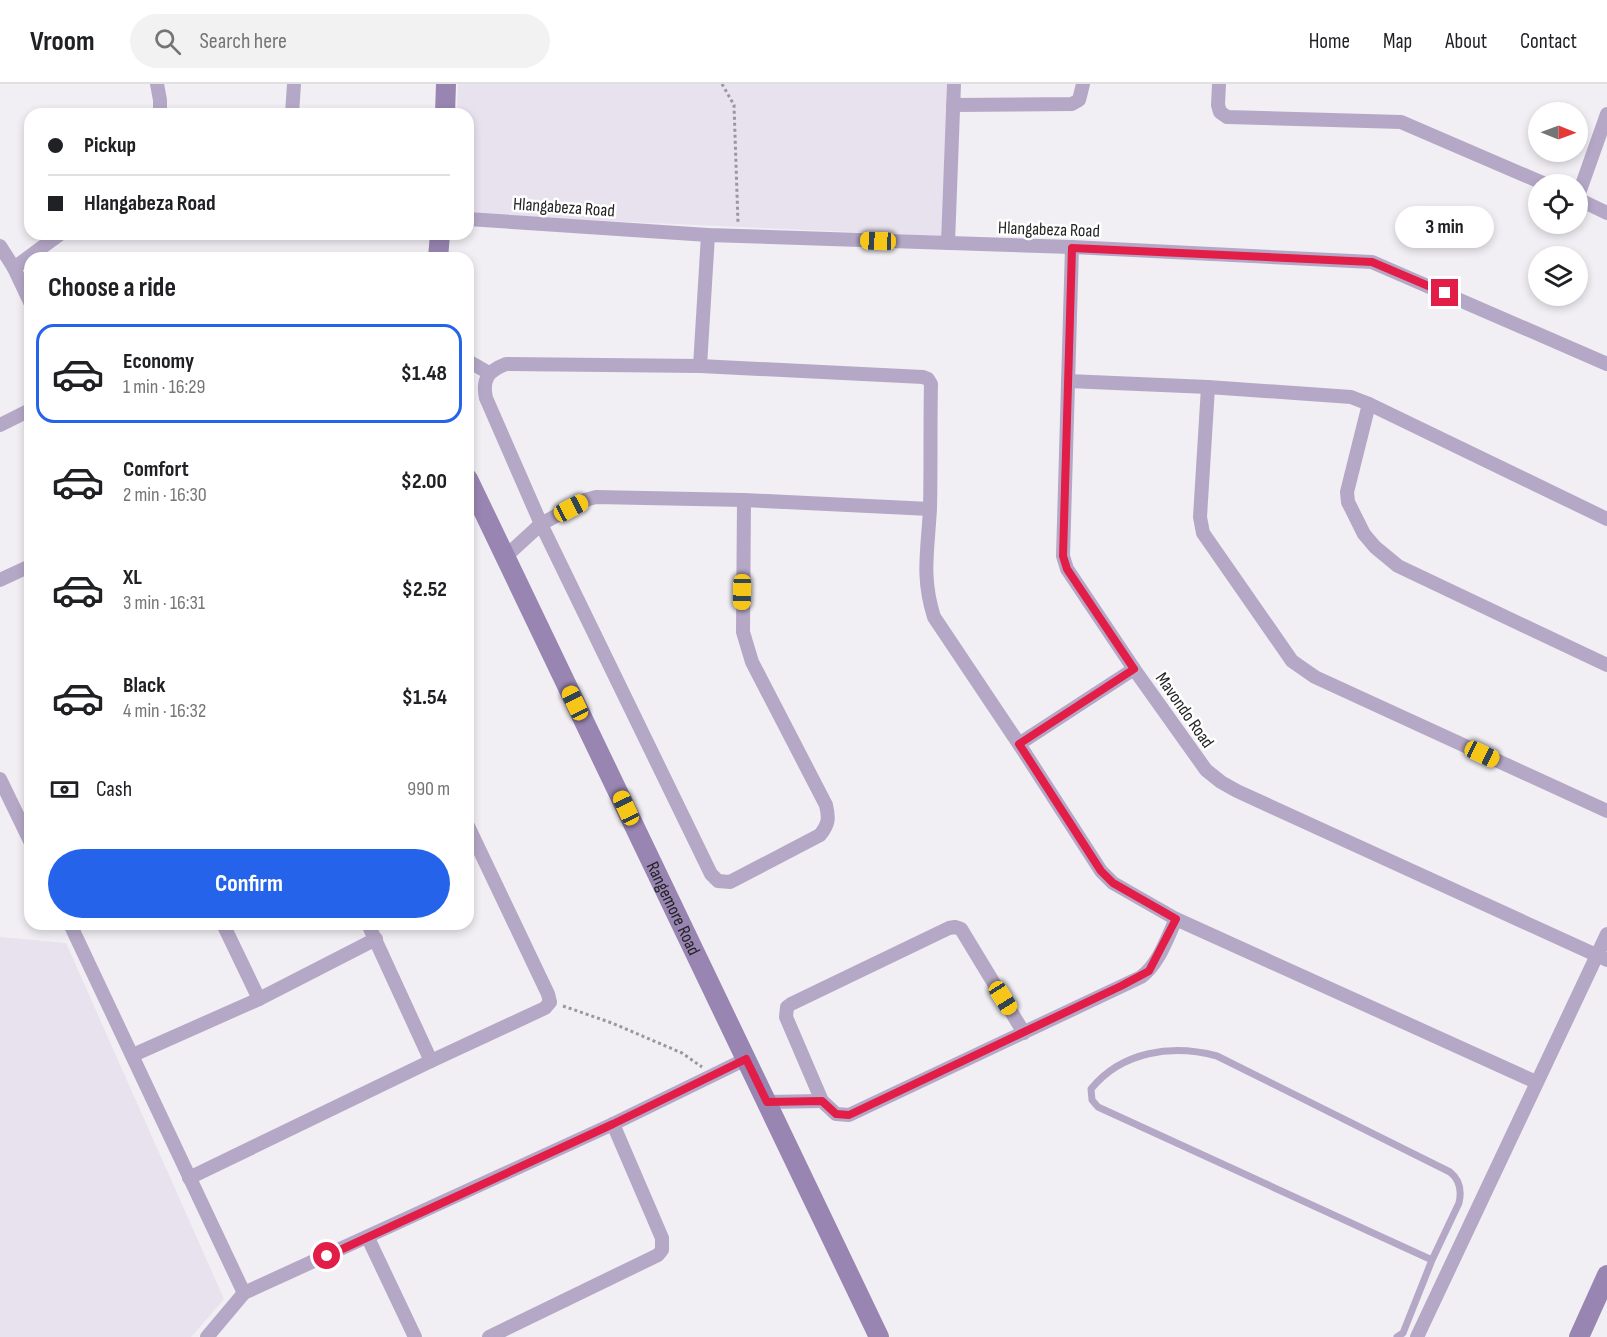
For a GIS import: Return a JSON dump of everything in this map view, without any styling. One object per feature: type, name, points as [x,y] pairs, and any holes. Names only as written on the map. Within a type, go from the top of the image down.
[{"type":"street","points":[[157,84],[160,108]]},
{"type":"street","points":[[292,108],[294,84]]},
{"type":"street","points":[[445,108],[446,84]]},
{"type":"street","points":[[948,243],[954,84]]},
{"type":"street","points":[[953,105],[1072,104],[1078,100],[1083,84]]},
{"type":"street","points":[[1219,84],[1218,105],[1220,112],[1227,117],[1401,122],[1528,177]]},
{"type":"street","points":[[1586,174],[1607,114]]},
{"type":"street","points":[[1588,203],[1607,213]]},
{"type":"street","name":"Hlangabeza Road","points":[[474,219],[708,235],[1372,262],[1607,364]]},
{"type":"street","points":[[700,366],[708,235]]},
{"type":"street","points":[[36,252],[52,240]]},
{"type":"street","points":[[0,246],[24,289]]},
{"type":"street","name":"Mavondo Road","points":[[1072,248],[1063,556],[1067,569],[1206,770],[1221,782],[1602,957]]},
{"type":"street","points":[[14,268],[24,261]]},
{"type":"street","points":[[474,364],[489,373]]},
{"type":"street","points":[[744,500],[742,614],[745,644],[752,662],[826,805],[829,819],[820,835],[730,882],[718,881],[711,874],[541,524],[486,398],[484,387],[489,373],[506,364],[700,366],[928,379],[931,384],[930,509],[925,578],[934,618],[1101,871],[1113,883],[1176,919],[1536,1083]]},
{"type":"street","points":[[1068,381],[1337,394],[1351,397],[1607,519]]},
{"type":"street","points":[[1208,387],[1200,517],[1203,533],[1292,661],[1315,676],[1607,811]]},
{"type":"street","points":[[1369,404],[1347,492],[1353,513],[1364,534],[1375,547],[1398,566],[1607,665]]},
{"type":"street","points":[[0,425],[24,413]]},
{"type":"street","name":"Rangemore Road","points":[[474,492],[879,1337]]},
{"type":"street","points":[[505,557],[541,524],[585,500],[596,497],[744,500],[930,509]]},
{"type":"street","points":[[0,580],[24,569]]},
{"type":"street","points":[[1019,744],[1134,669]]},
{"type":"street","points":[[0,779],[24,829]]},
{"type":"street","points":[[189,1178],[545,1008],[550,1002],[548,994],[474,839]]},
{"type":"street","points":[[1024,1033],[961,929],[949,928],[824,986],[787,1007],[786,1017],[822,1101],[836,1114],[849,1115],[1024,1033],[1141,976],[1149,971],[1176,919]]},
{"type":"street","points":[[73,930],[244,1293]]},
{"type":"street","points":[[226,930],[259,999]]},
{"type":"street","points":[[371,930],[431,1061]]},
{"type":"street","points":[[1417,1337],[1536,1083],[1602,957],[1607,934]]},
{"type":"street","points":[[133,1055],[259,999],[376,939]]},
{"type":"street","points":[[207,1337],[244,1293],[613,1124],[746,1059]]},
{"type":"street","points":[[767,1102],[822,1101]]},
{"type":"street","points":[[489,1337],[658,1255],[662,1250],[662,1238],[613,1124]]},
{"type":"street","points":[[368,1238],[416,1337]]},
{"type":"street","points":[[1579,1337],[1607,1275]]},
{"type":"lane","points":[[1397,1337],[1403,1333],[1432,1260],[1459,1203],[1461,1194],[1457,1177],[1217,1056],[1195,1050],[1151,1053],[1115,1067],[1103,1075],[1091,1089],[1092,1100],[1098,1107],[1432,1260]]},
{"type":"path","points":[[722,84],[734,105],[739,236]]},
{"type":"path","points":[[550,1002],[612,1023],[681,1053],[698,1064],[710,1077]]},
{"type":"shaded area","points":[[458,84],[948,84],[942,236],[474,215],[474,108],[457,108]]},
{"type":"shaded area","points":[[0,937],[66,943],[224,1299],[191,1337],[0,1337]]},
{"type":"route","points":[[327,1256],[613,1124],[746,1059],[767,1102],[822,1101],[836,1114],[849,1115],[1024,1033],[1149,971],[1176,919],[1113,883],[1101,871],[1019,744],[1134,669],[1067,569],[1063,556],[1072,248],[1372,262],[1445,293]]}]
